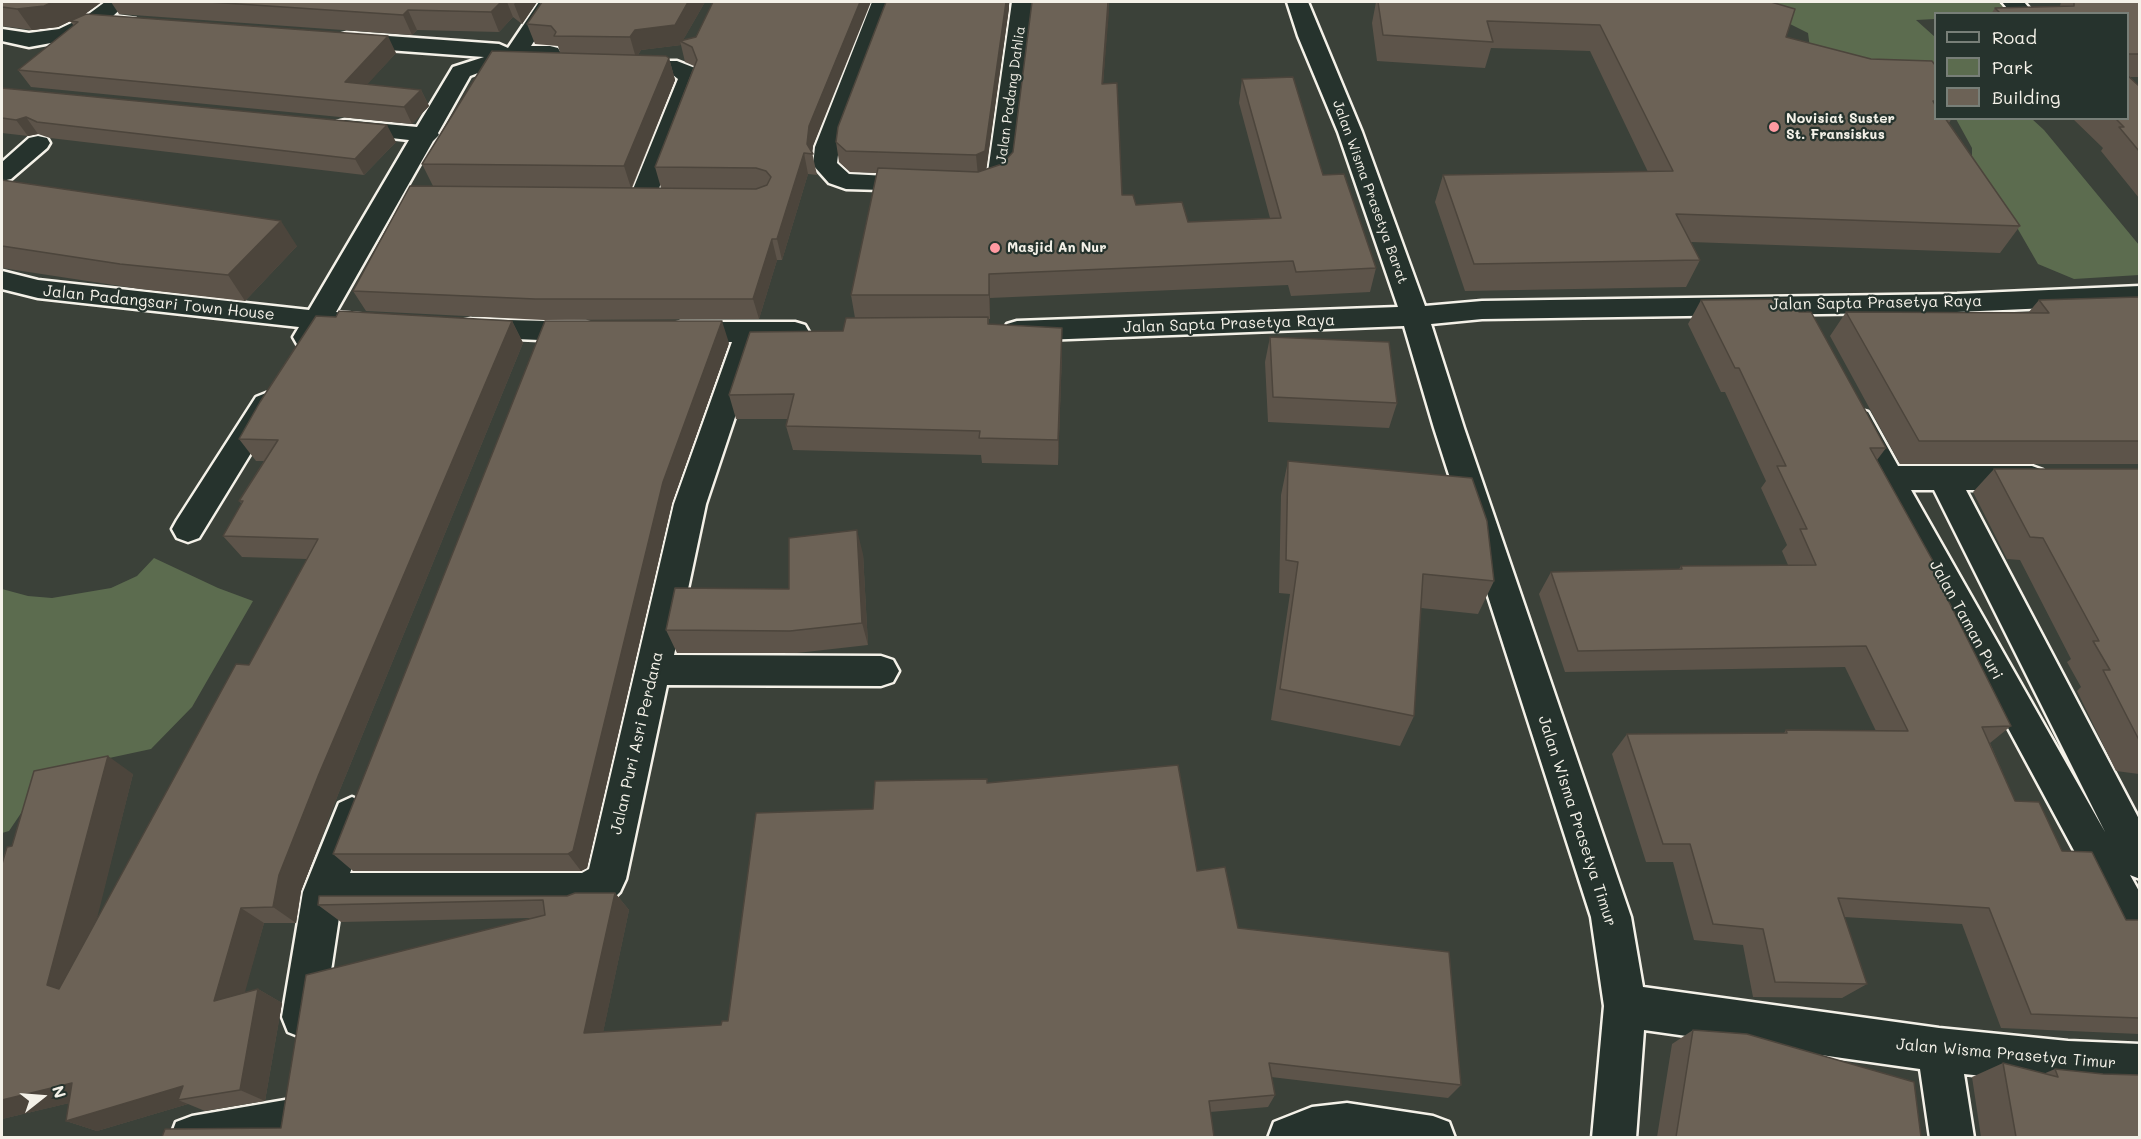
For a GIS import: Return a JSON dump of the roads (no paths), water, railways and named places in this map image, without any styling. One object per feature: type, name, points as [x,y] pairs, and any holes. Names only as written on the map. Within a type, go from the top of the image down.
[{"type":"street","points":[[2,36],[29,40],[65,34],[94,21],[118,2]]},
{"type":"street","points":[[516,52],[549,2]]},
{"type":"street","name":"Jalan Padang Dahlia","points":[[883,2],[825,157],[825,165],[838,178],[846,181],[986,184],[994,181],[1000,175],[1023,2]]},
{"type":"street","name":"Jalan Wisma Prasetya Barat","points":[[1297,2],[1308,36],[1350,132],[1415,316]]},
{"type":"street","points":[[94,21],[152,26]]},
{"type":"street","points":[[188,529],[318,320],[403,196],[427,135],[465,69],[485,63],[571,60],[516,52],[325,38]]},
{"type":"street","points":[[642,199],[689,80],[687,73],[677,68],[607,62],[669,57],[691,51]]},
{"type":"street","points":[[322,125],[427,135]]},
{"type":"street","points":[[2,174],[38,143]]},
{"type":"street","name":"Jalan Padangsari Town House","points":[[2,280],[38,290],[318,320]]},
{"type":"street","name":"Jalan Sapta Prasetya Raya","points":[[994,331],[1076,330],[1415,316],[1482,310],[1957,303],[2139,295]]},
{"type":"street","points":[[1797,304],[1810,334]]},
{"type":"street","name":"Jalan Wisma Prasetya Timur","points":[[1415,316],[1453,439],[1611,917],[1625,1006],[1939,1050],[2068,1063],[2139,1066]]},
{"type":"street","points":[[318,320],[377,323]]},
{"type":"street","points":[[449,327],[544,332],[612,332]]},
{"type":"street","points":[[531,365],[544,332]]},
{"type":"street","points":[[658,332],[819,332]]},
{"type":"street","name":"Jalan Puri Asri Perdana","points":[[323,892],[582,892],[599,886],[606,879],[690,504],[749,332]]},
{"type":"street","name":"Jalan Taman Puri","points":[[1844,396],[2139,933]]},
{"type":"street","points":[[1889,478],[2059,478]]},
{"type":"street","points":[[1944,478],[2139,861]]},
{"type":"street","points":[[654,670],[881,671]]},
{"type":"street","points":[[297,1053],[323,892],[365,782]]},
{"type":"street","points":[[1614,1137],[1625,1006]]},
{"type":"street","points":[[1939,1050],[1952,1137]]},
{"type":"street","points":[[192,1137],[286,1116]]},
{"type":"street","points":[[1290,1137],[1312,1129],[1347,1125],[1432,1137]]},
{"type":"place","name":"Novisiat Suster St. Fransiskus","points":[[1774,127]]},
{"type":"place","name":"Masjid An Nur","points":[[995,248]]}]
